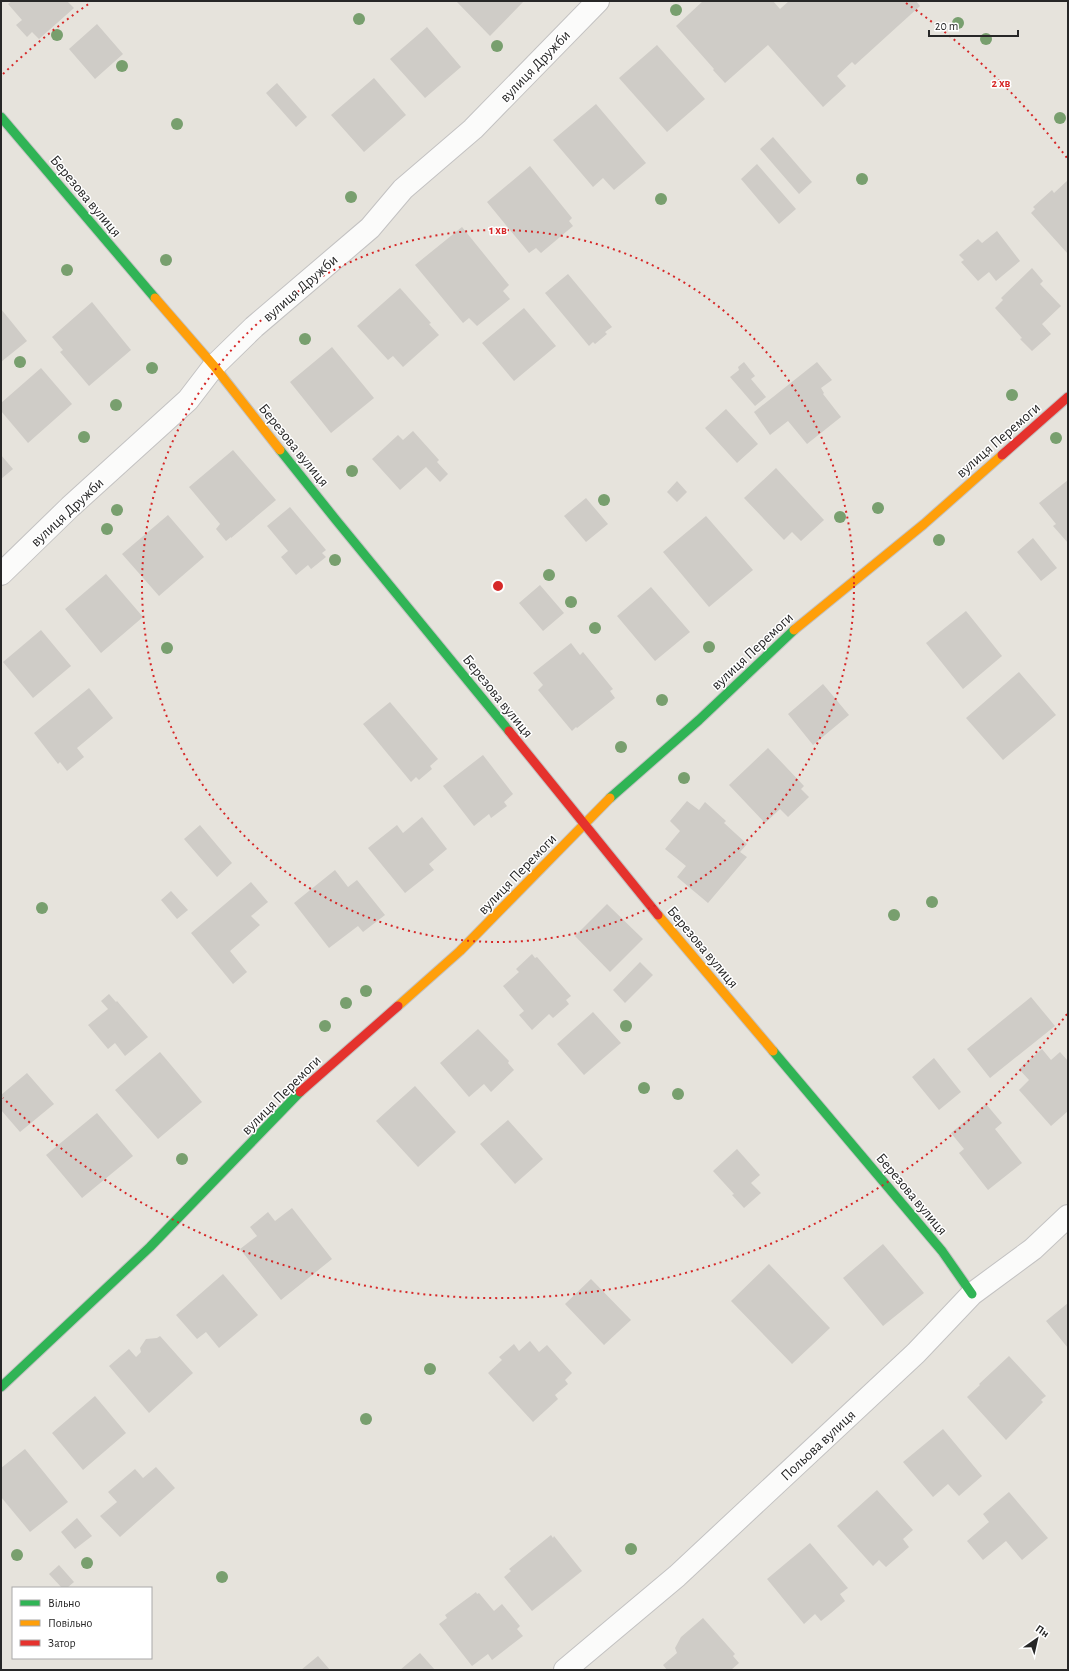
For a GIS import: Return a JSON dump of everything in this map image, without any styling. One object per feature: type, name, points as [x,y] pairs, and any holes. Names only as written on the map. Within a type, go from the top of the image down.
[{"type":"street","name":"вулиця Дружби","points":[[1,574],[70,507],[188,400],[214,366],[254,327],[370,228],[403,189],[473,129],[598,1]]},
{"type":"street","name":"Березова вулиця","points":[[1,117],[117,255],[214,366],[336,520],[586,823],[677,939],[942,1251],[972,1294]]},
{"type":"street","name":"вулиця Перемоги","points":[[1,1387],[150,1247],[225,1172],[309,1083],[460,951],[615,793],[699,720],[799,626],[924,524],[1068,397]]},
{"type":"street","name":"Польова вулиця","points":[[565,1670],[677,1576],[916,1353],[972,1294],[1033,1249],[1068,1216]]},
{"type":"building","points":[[12,1],[67,1],[74,8],[39,39],[32,32],[27,37],[16,25],[22,20],[8,4]]},
{"type":"building","points":[[456,1],[524,1],[490,36]]},
{"type":"building","points":[[703,1],[773,1],[780,9],[789,1],[916,1],[920,6],[855,65],[852,62],[837,76],[846,86],[823,107],[768,45],[725,83],[676,26]]},
{"type":"building","points":[[97,24],[123,54],[95,79],[69,49]]},
{"type":"building","points":[[427,27],[461,67],[425,98],[390,59]]},
{"type":"building","points":[[657,45],[705,99],[667,132],[619,78]]},
{"type":"building","points":[[374,78],[406,115],[364,152],[331,115]]},
{"type":"building","points":[[277,83],[307,117],[296,127],[266,93]]},
{"type":"building","points":[[596,104],[646,163],[614,190],[603,178],[593,187],[553,140]]},
{"type":"building","points":[[773,137],[812,182],[799,194],[760,149]]},
{"type":"building","points":[[757,164],[796,209],[779,224],[741,179]]},
{"type":"building","points":[[530,166],[572,218],[569,221],[573,226],[541,253],[536,248],[529,253],[487,202]]},
{"type":"building","points":[[1068,180],[1068,254],[1031,213],[1035,209],[1033,207],[1052,190],[1054,193]]},
{"type":"building","points":[[462,227],[509,285],[503,291],[510,299],[477,326],[469,318],[463,323],[415,265]]},
{"type":"building","points":[[997,231],[1020,261],[996,281],[989,272],[978,281],[961,262],[964,260],[959,255],[978,239],[982,243]]},
{"type":"building","points":[[1032,268],[1043,281],[1040,284],[1061,306],[1042,324],[1051,334],[1032,351],[1020,339],[1022,338],[995,308],[1003,300],[1001,298]]},
{"type":"building","points":[[568,274],[612,327],[605,332],[607,334],[595,344],[593,342],[589,346],[545,293]]},
{"type":"building","points":[[400,288],[431,323],[429,324],[439,335],[403,367],[393,356],[388,360],[357,326]]},
{"type":"building","points":[[92,302],[131,350],[89,386],[60,352],[63,350],[52,337]]},
{"type":"building","points":[[524,308],[556,346],[514,381],[482,343]]},
{"type":"building","points":[[1,309],[27,341],[1,362]]},
{"type":"building","points":[[332,347],[374,398],[331,433],[290,382]]},
{"type":"building","points":[[744,362],[755,376],[751,379],[766,397],[755,406],[730,377],[739,370],[738,367]]},
{"type":"building","points":[[817,362],[832,380],[821,388],[824,393],[823,394],[841,417],[807,444],[788,421],[770,435],[754,412]]},
{"type":"building","points":[[41,368],[72,404],[28,443],[1,411],[1,403]]},
{"type":"building","points":[[726,409],[758,444],[737,463],[705,428]]},
{"type":"building","points":[[413,431],[439,460],[437,462],[448,474],[440,482],[426,467],[400,490],[372,459],[398,435],[403,440]]},
{"type":"building","points":[[233,450],[276,500],[226,541],[216,529],[220,524],[189,487]]},
{"type":"building","points":[[1,455],[13,469],[1,479]]},
{"type":"building","points":[[776,468],[824,520],[801,541],[792,532],[784,540],[744,498]]},
{"type":"building","points":[[1068,480],[1068,543],[1053,526],[1056,524],[1039,503]]},
{"type":"building","points":[[677,481],[687,492],[677,502],[667,492]]},
{"type":"building","points":[[586,498],[608,524],[586,542],[564,516]]},
{"type":"building","points":[[290,507],[326,550],[322,553],[326,557],[311,569],[308,565],[296,575],[281,557],[288,551],[267,526]]},
{"type":"building","points":[[168,515],[204,557],[159,596],[122,554]]},
{"type":"building","points":[[706,516],[753,570],[709,607],[663,552]]},
{"type":"building","points":[[1033,538],[1057,568],[1041,581],[1017,552]]},
{"type":"building","points":[[106,574],[143,617],[101,653],[65,609]]},
{"type":"building","points":[[540,585],[564,613],[543,631],[519,603]]},
{"type":"building","points":[[651,587],[690,632],[655,661],[617,616]]},
{"type":"building","points":[[966,611],[1002,656],[963,689],[926,643]]},
{"type":"building","points":[[41,630],[71,666],[33,698],[3,662]]},
{"type":"building","points":[[571,643],[580,655],[583,652],[613,689],[610,691],[615,698],[572,731],[538,690],[543,685],[533,673]]},
{"type":"building","points":[[1019,672],[1056,715],[1003,760],[966,718]]},
{"type":"building","points":[[823,684],[849,715],[813,745],[788,714]]},
{"type":"building","points":[[89,688],[113,718],[77,748],[84,757],[67,771],[60,762],[58,764],[34,733]]},
{"type":"building","points":[[390,702],[438,759],[430,766],[432,769],[419,780],[416,777],[411,782],[363,724]]},
{"type":"building","points":[[768,748],[804,786],[801,789],[809,797],[788,817],[780,809],[765,823],[729,785]]},
{"type":"building","points":[[483,755],[513,794],[504,802],[507,806],[491,818],[489,814],[474,826],[443,786]]},
{"type":"building","points":[[687,801],[699,810],[705,802],[726,821],[724,823],[747,844],[740,852],[747,857],[708,903],[677,877],[686,866],[665,849],[680,831],[670,821]]},
{"type":"building","points":[[422,817],[447,849],[429,864],[434,870],[405,893],[368,848],[397,825],[403,833]]},
{"type":"building","points":[[200,825],[232,863],[217,877],[184,839]]},
{"type":"building","points":[[335,870],[348,887],[357,880],[385,915],[363,932],[358,926],[329,948],[294,903]]},
{"type":"building","points":[[251,882],[268,902],[251,916],[260,925],[230,951],[247,972],[233,984],[191,933]]},
{"type":"building","points":[[171,891],[188,910],[177,919],[161,900]]},
{"type":"building","points":[[607,904],[643,939],[610,972],[575,936]]},
{"type":"building","points":[[532,954],[535,958],[537,957],[571,996],[566,1000],[569,1004],[553,1018],[549,1014],[532,1030],[519,1015],[524,1011],[503,986],[519,972],[516,969]]},
{"type":"building","points":[[640,962],[653,975],[625,1003],[613,990]]},
{"type":"building","points":[[109,994],[116,1002],[117,1001],[148,1037],[125,1056],[115,1043],[108,1049],[88,1025],[108,1009],[101,1001]]},
{"type":"building","points":[[1031,997],[1055,1026],[990,1078],[967,1049]]},
{"type":"building","points":[[593,1012],[621,1043],[584,1075],[557,1044]]},
{"type":"building","points":[[478,1029],[509,1061],[508,1063],[514,1070],[491,1092],[484,1084],[469,1097],[440,1063]]},
{"type":"building","points":[[1042,1049],[1051,1060],[1060,1052],[1068,1061],[1068,1111],[1051,1126],[1019,1090],[1029,1080],[1019,1069]]},
{"type":"building","points":[[160,1052],[202,1102],[158,1139],[115,1090]]},
{"type":"building","points":[[934,1058],[961,1092],[939,1110],[912,1077]]},
{"type":"building","points":[[27,1073],[54,1104],[20,1132],[1,1110],[1,1095]]},
{"type":"building","points":[[415,1086],[456,1132],[418,1167],[376,1121]]},
{"type":"building","points":[[986,1104],[1002,1123],[995,1129],[1022,1163],[988,1190],[959,1153],[964,1149],[951,1133]]},
{"type":"building","points":[[97,1113],[133,1156],[82,1198],[46,1155]]},
{"type":"building","points":[[508,1120],[543,1159],[515,1184],[480,1144]]},
{"type":"building","points":[[737,1149],[760,1175],[751,1183],[761,1193],[744,1208],[732,1195],[734,1194],[713,1171]]},
{"type":"building","points":[[292,1208],[332,1259],[281,1300],[240,1249],[257,1236],[250,1227],[268,1212],[275,1221]]},
{"type":"building","points":[[883,1244],[924,1293],[883,1326],[843,1278]]},
{"type":"building","points":[[769,1264],[830,1328],[792,1364],[731,1301]]},
{"type":"building","points":[[223,1274],[258,1315],[219,1348],[206,1332],[197,1339],[176,1315]]},
{"type":"building","points":[[591,1279],[631,1320],[604,1345],[565,1304]]},
{"type":"building","points":[[1068,1303],[1068,1348],[1046,1321]]},
{"type":"building","points":[[160,1336],[193,1373],[149,1413],[109,1366],[129,1349],[136,1357],[141,1352],[140,1348],[146,1339],[157,1338]]},
{"type":"building","points":[[530,1341],[539,1352],[547,1345],[572,1373],[565,1380],[568,1384],[555,1395],[558,1399],[533,1422],[488,1373],[502,1360],[499,1357],[514,1344],[519,1351]]},
{"type":"building","points":[[1009,1356],[1046,1396],[1041,1400],[1043,1402],[1006,1440],[967,1397]]},
{"type":"building","points":[[95,1396],[126,1433],[83,1470],[52,1433]]},
{"type":"building","points":[[943,1429],[982,1476],[959,1496],[948,1484],[933,1497],[903,1462]]},
{"type":"building","points":[[25,1449],[68,1502],[30,1532],[1,1497],[1,1468]]},
{"type":"building","points":[[156,1467],[175,1488],[120,1537],[100,1516],[117,1502],[108,1492],[135,1469],[143,1478]]},
{"type":"building","points":[[877,1490],[913,1530],[903,1539],[909,1547],[886,1567],[879,1560],[873,1566],[837,1526]]},
{"type":"building","points":[[1009,1492],[1048,1538],[1022,1560],[1006,1541],[983,1560],[967,1541],[989,1522],[983,1514]]},
{"type":"building","points":[[77,1518],[92,1536],[75,1549],[61,1532]]},
{"type":"building","points":[[551,1535],[553,1538],[554,1536],[582,1571],[532,1611],[504,1577],[511,1571],[509,1569]]},
{"type":"building","points":[[810,1543],[848,1588],[840,1594],[845,1601],[831,1613],[821,1621],[815,1614],[804,1624],[767,1579]]},
{"type":"building","points":[[59,1565],[74,1582],[68,1587],[61,1587],[49,1574]]},
{"type":"building","points":[[476,1592],[477,1594],[479,1593],[494,1611],[502,1604],[520,1626],[517,1629],[523,1636],[492,1660],[488,1654],[472,1666],[439,1624],[447,1618],[445,1615]]},
{"type":"building","points":[[703,1618],[735,1654],[733,1656],[739,1663],[731,1670],[667,1670],[663,1665],[677,1653],[675,1648],[681,1637]]},
{"type":"building","points":[[420,1653],[435,1670],[400,1670]]},
{"type":"building","points":[[318,1656],[330,1670],[301,1670]]},
{"type":"traffic: fast","points":[[1,117],[155,298]]},
{"type":"traffic: fast","points":[[280,450],[509,731]]},
{"type":"traffic: fast","points":[[610,798],[699,720],[794,630]]},
{"type":"traffic: fast","points":[[773,1051],[942,1251],[972,1294]]},
{"type":"traffic: fast","points":[[1,1387],[150,1247],[300,1092]]},
{"type":"traffic: slow","points":[[155,298],[214,366],[280,450]]},
{"type":"traffic: slow","points":[[794,630],[924,524],[1002,455]]},
{"type":"traffic: slow","points":[[398,1006],[460,951],[610,798]]},
{"type":"traffic: slow","points":[[658,915],[773,1051]]},
{"type":"traffic: jam","points":[[1002,455],[1068,397]]},
{"type":"traffic: jam","points":[[509,731],[658,915]]},
{"type":"traffic: jam","points":[[300,1092],[398,1006]]}]
